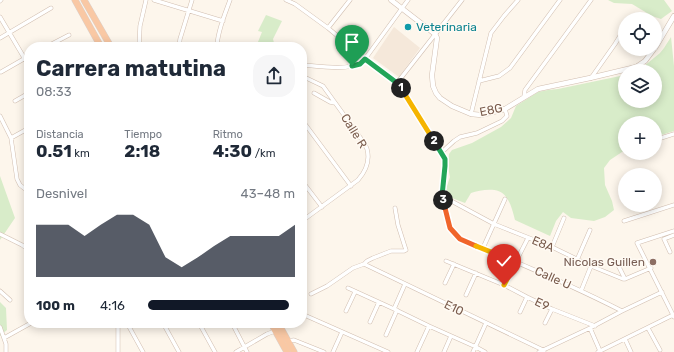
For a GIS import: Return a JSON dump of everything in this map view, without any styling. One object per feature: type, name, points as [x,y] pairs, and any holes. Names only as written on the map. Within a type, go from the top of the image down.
[{"type":"highway","points":[[75,0],[97,42]]},
{"type":"highway","points":[[84,0],[108,42]]},
{"type":"highway","points":[[274,328],[287,352]]},
{"type":"highway","points":[[280,328],[294,352]]},
{"type":"street","points":[[139,42],[140,26],[146,0]]},
{"type":"street","points":[[154,0],[223,21]]},
{"type":"street","points":[[180,42],[192,0]]},
{"type":"street","points":[[217,42],[230,0]]},
{"type":"street","points":[[286,0],[295,4],[328,28],[397,83],[442,152],[460,137],[477,133],[502,121],[506,116],[505,109]]},
{"type":"street","points":[[295,4],[298,0]]},
{"type":"street","points":[[328,28],[350,0]]},
{"type":"street","points":[[391,0],[435,34]]},
{"type":"street","points":[[307,65],[328,67],[352,66],[360,64],[408,0]]},
{"type":"street","points":[[397,83],[462,0]]},
{"type":"street","points":[[471,114],[491,33],[518,0]]},
{"type":"street","points":[[479,81],[499,76],[510,68],[560,0]]},
{"type":"street","points":[[524,97],[525,90],[591,0]]},
{"type":"street","points":[[0,38],[51,8]]},
{"type":"street","name":"E8G","points":[[662,37],[674,16]]},
{"type":"street","points":[[0,17],[24,56]]},
{"type":"street","name":"E8G","points":[[435,34],[437,38],[432,81],[436,92],[446,103],[471,114],[481,115],[505,109],[538,89],[544,87],[636,67],[649,56]]},
{"type":"street","points":[[56,42],[69,35]]},
{"type":"street","points":[[590,78],[618,39]]},
{"type":"street","points":[[1,72],[24,59]]},
{"type":"street","name":"Calle R","points":[[307,78],[323,86],[362,140],[367,149],[368,160],[364,173],[351,186],[307,218]]},
{"type":"street","points":[[314,93],[330,102],[335,103]]},
{"type":"street","points":[[15,101],[24,96]]},
{"type":"street","points":[[0,116],[11,138],[17,179],[20,185],[24,188]]},
{"type":"street","points":[[307,127],[351,186]]},
{"type":"street","points":[[11,138],[24,131]]},
{"type":"street","points":[[662,138],[674,134]]},
{"type":"street","name":"Calle U","points":[[442,152],[445,159],[442,196],[450,228],[454,234],[460,239],[581,290],[622,311]]},
{"type":"street","points":[[307,188],[322,207]]},
{"type":"street","name":"E8A","points":[[442,196],[494,224],[552,247],[577,260],[624,279]]},
{"type":"street","points":[[483,248],[505,199]]},
{"type":"street","points":[[624,221],[674,205]]},
{"type":"street","points":[[311,294],[327,286],[353,268],[364,264],[373,258],[391,251],[406,250],[394,208]]},
{"type":"street","points":[[552,247],[564,218]]},
{"type":"street","points":[[577,260],[590,230]]},
{"type":"street","points":[[590,328],[600,352],[674,316],[637,243],[674,231]]},
{"type":"street","points":[[0,234],[24,246]]},
{"type":"street","points":[[670,252],[664,239],[674,235]]},
{"type":"street","points":[[504,285],[528,238]]},
{"type":"street","name":"E9","points":[[446,261],[504,285],[527,298],[552,309],[595,326]]},
{"type":"street","points":[[616,261],[624,279],[651,268]]},
{"type":"street","name":"E10","points":[[364,264],[542,351]]},
{"type":"street","points":[[444,283],[454,264]]},
{"type":"street","points":[[581,290],[591,266]]},
{"type":"street","points":[[466,295],[476,273]]},
{"type":"street","points":[[386,335],[405,284]]},
{"type":"street","points":[[348,288],[485,352]]},
{"type":"street","points":[[0,291],[10,300]]},
{"type":"street","points":[[346,311],[355,292]]},
{"type":"street","points":[[542,351],[662,292]]},
{"type":"street","points":[[520,312],[527,298]]},
{"type":"street","points":[[370,322],[379,302]]},
{"type":"street","points":[[545,323],[552,309]]},
{"type":"street","points":[[307,316],[388,352]]},
{"type":"street","points":[[473,352],[486,323]]},
{"type":"street","points":[[417,352],[428,326]]},
{"type":"street","points":[[0,327],[4,338],[6,352]]},
{"type":"street","points":[[4,338],[24,327]]},
{"type":"street","points":[[118,328],[118,352]]},
{"type":"street","points":[[130,328],[143,352]]},
{"type":"street","points":[[166,328],[179,352]]},
{"type":"street","points":[[202,328],[215,352]]},
{"type":"street","points":[[234,328],[247,352]]},
{"type":"street","points":[[648,328],[660,350]]},
{"type":"street","points":[[236,352],[275,331]]},
{"type":"street","points":[[333,352],[342,332]]},
{"type":"street","points":[[444,352],[451,336]]},
{"type":"street","points":[[625,339],[631,352]]},
{"type":"street","points":[[287,341],[294,340],[324,352]]},
{"type":"shaded area","points":[[394,27],[420,48],[399,77],[373,58]]},
{"type":"green space","points":[[608,0],[664,0],[672,11],[662,18],[662,12],[645,12],[632,4],[614,3]]},
{"type":"green space","points":[[266,15],[282,21],[273,39],[274,42],[258,42],[262,32],[258,31]]},
{"type":"green space","points":[[671,37],[674,66],[674,131],[662,135],[662,116],[618,116],[618,155],[610,160],[604,168],[605,185],[614,210],[605,217],[594,221],[571,218],[563,212],[556,221],[550,236],[515,220],[508,199],[499,191],[485,190],[471,193],[465,203],[444,195],[450,177],[448,167],[449,154],[452,150],[472,143],[501,127],[511,118],[516,106],[538,92],[618,76],[618,108],[662,108],[662,64],[647,64],[656,56],[662,56],[662,50]]},
{"type":"green space","points":[[0,176],[15,218],[0,240]]},
{"type":"green space","points":[[0,302],[6,308],[7,330],[0,336]]},
{"type":"place","name":"Veterinaria","points":[[408,27]]},
{"type":"place","name":"Nicolas Guillen","points":[[653,262]]},
{"type":"route","points":[[352,66],[360,64],[365,59],[397,83],[442,152],[445,159],[442,196],[450,228],[460,239],[516,262],[504,285]]}]
